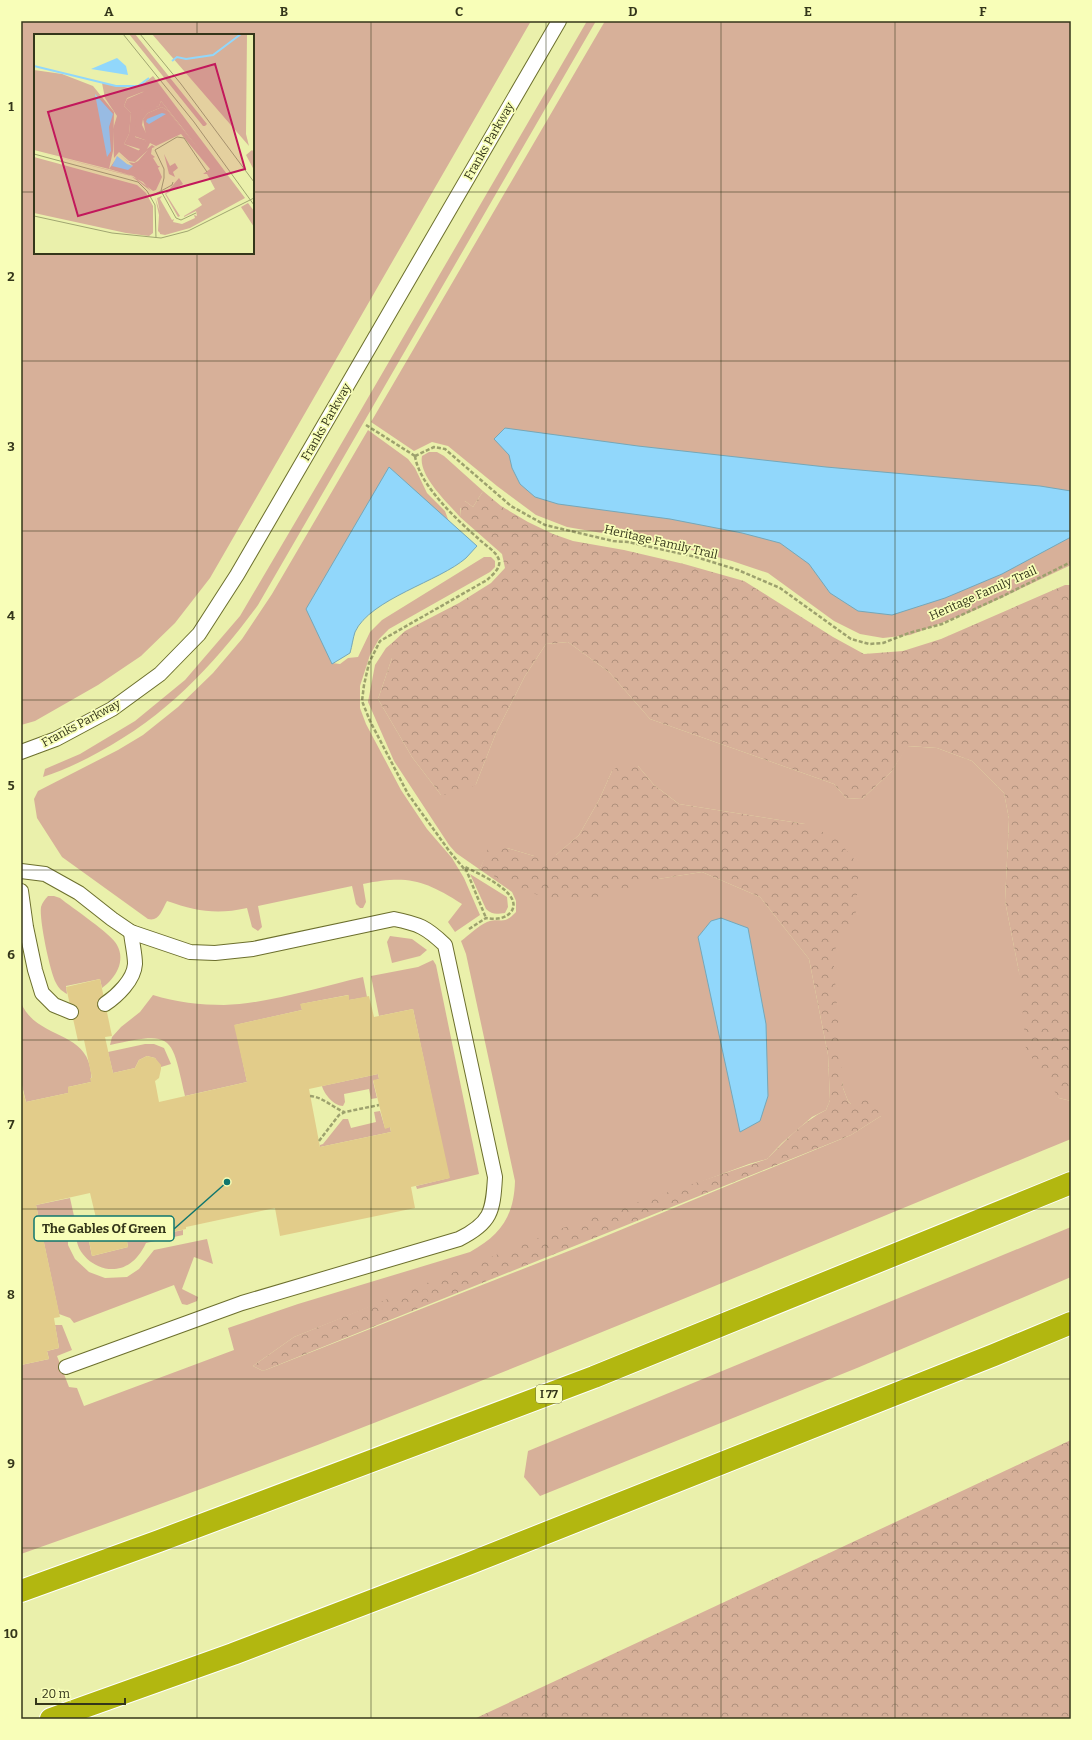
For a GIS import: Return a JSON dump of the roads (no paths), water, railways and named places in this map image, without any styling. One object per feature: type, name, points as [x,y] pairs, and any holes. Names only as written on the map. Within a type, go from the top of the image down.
[{"type":"highway","name":"I 77","points":[[21,1591],[159,1541],[594,1377],[1071,1183]]},
{"type":"highway","points":[[50,1719],[233,1654],[453,1570],[1071,1323]]},
{"type":"lane","name":"Franks Parkway","points":[[21,752],[56,739],[112,709],[160,674],[199,634],[237,575],[559,21]]},
{"type":"lane","points":[[21,871],[45,874],[79,893],[131,932],[190,952],[216,953],[253,949],[394,919],[414,923],[429,930],[444,945],[495,1176],[494,1201],[488,1216],[477,1230],[459,1239],[242,1303],[66,1368]]},
{"type":"lane","points":[[21,891],[26,927],[35,970],[42,993],[54,1005],[71,1012]]},
{"type":"lane","points":[[106,1004],[118,996],[135,966],[131,932]]},
{"type":"water","points":[[505,428],[638,446],[826,467],[1040,486],[1071,491],[1071,537],[1002,574],[945,598],[892,615],[858,611],[830,593],[809,564],[780,543],[742,533],[670,519],[558,504],[535,497],[520,484],[512,468],[509,455],[494,439]]},
{"type":"water","points":[[389,467],[477,546],[466,558],[440,575],[406,591],[375,610],[363,620],[355,632],[350,653],[332,664],[306,609]]},
{"type":"water","points":[[721,918],[748,928],[766,1024],[768,1096],[760,1121],[740,1132],[698,937],[711,921]]},
{"type":"place","name":"The Gables Of Green","points":[[227,1182]]}]
